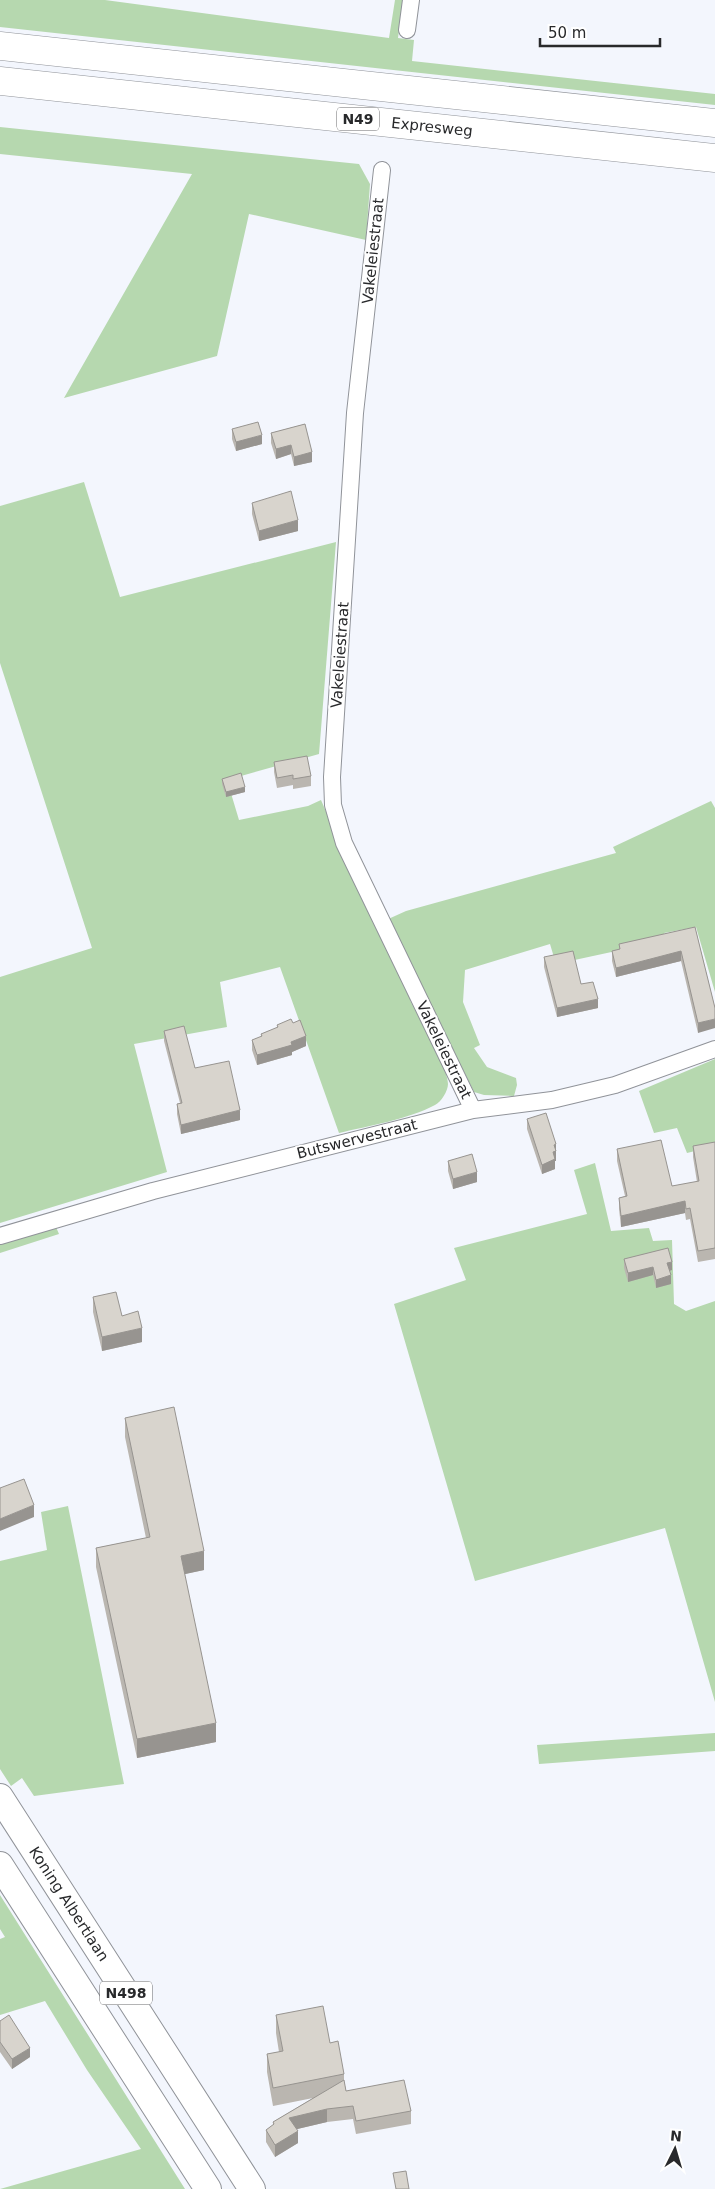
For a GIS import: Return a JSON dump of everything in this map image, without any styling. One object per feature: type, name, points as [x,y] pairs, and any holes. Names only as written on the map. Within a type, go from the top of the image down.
[{"type":"highway","name":"N49","points":[[0,46],[715,122]]},
{"type":"highway","name":"Expresweg","points":[[0,81],[715,158]]},
{"type":"main road","name":"Koning Albertlaan","points":[[0,1797],[252,2189]]},
{"type":"main road","name":"N498","points":[[0,1865],[208,2189]]},
{"type":"street","points":[[407,30],[411,0]]},
{"type":"street","name":"Vakeleiestraat","points":[[382,170],[355,413],[332,777],[333,805],[344,843],[473,1110]]},
{"type":"street","name":"Butswervestraat","points":[[0,1236],[153,1191],[473,1110],[552,1100],[606,1087],[715,1049]]},
{"type":"green space","points":[[0,0],[105,0],[389,38],[395,0],[403,0],[398,38],[414,40],[412,61],[715,94],[715,105],[0,27]]},
{"type":"green space","points":[[0,127],[359,164],[370,184],[366,240],[249,214],[217,356],[64,398],[192,174],[0,154]]},
{"type":"green space","points":[[84,482],[120,597],[336,542],[319,754],[227,780],[239,820],[308,806],[321,800],[375,925],[406,911],[616,853],[613,847],[711,801],[715,808],[715,992],[696,927],[664,933],[667,940],[556,964],[550,944],[465,970],[463,1002],[480,1045],[474,1048],[487,1067],[516,1078],[517,1085],[514,1096],[484,1095],[474,1092],[426,995],[410,1000],[447,1076],[448,1084],[444,1096],[435,1105],[425,1110],[388,1122],[339,1133],[280,967],[220,982],[227,1027],[134,1044],[167,1172],[0,1223],[0,977],[92,948],[0,663],[0,506]]},
{"type":"green space","points":[[715,1059],[715,1146],[687,1153],[677,1128],[654,1133],[639,1091]]},
{"type":"green space","points":[[595,1163],[611,1231],[649,1228],[653,1241],[672,1240],[674,1304],[686,1311],[715,1301],[715,1702],[665,1528],[475,1581],[394,1304],[466,1280],[454,1248],[587,1214],[574,1170]]},
{"type":"green space","points":[[56,1227],[59,1234],[0,1253],[0,1244]]},
{"type":"green space","points":[[68,1506],[124,1784],[34,1796],[22,1778],[11,1786],[0,1769],[0,1561],[47,1550],[41,1512]]},
{"type":"green space","points":[[715,1733],[715,1751],[539,1764],[537,1745]]},
{"type":"green space","points":[[0,1895],[185,2189],[0,2189],[141,2149],[87,2070],[45,2001],[0,2015],[0,1939],[5,1937],[0,1929]]},
{"type":"building","points":[[258,422],[262,435],[236,442],[232,429]]},
{"type":"building","points":[[305,424],[312,452],[294,457],[291,445],[276,449],[271,433]]},
{"type":"building","points":[[291,491],[298,520],[259,531],[252,503]]},
{"type":"building","points":[[307,756],[311,776],[293,779],[293,775],[277,778],[274,762]]},
{"type":"building","points":[[241,773],[245,787],[226,792],[222,779]]},
{"type":"building","points":[[695,927],[715,1008],[715,1019],[698,1023],[681,951],[616,968],[612,951],[620,949],[619,944]]},
{"type":"building","points":[[573,951],[581,984],[593,982],[598,999],[557,1008],[544,957]]},
{"type":"building","points":[[291,1019],[293,1023],[300,1020],[306,1036],[291,1042],[292,1045],[257,1055],[252,1040]]},
{"type":"building","points":[[184,1026],[195,1068],[229,1061],[240,1110],[181,1125],[177,1104],[182,1103],[164,1031]]},
{"type":"building","points":[[546,1113],[556,1144],[554,1145],[556,1151],[553,1152],[555,1159],[542,1165],[527,1119]]},
{"type":"building","points":[[661,1140],[672,1186],[699,1181],[693,1146],[715,1142],[715,1248],[698,1251],[690,1208],[686,1209],[685,1201],[621,1216],[619,1198],[627,1196],[617,1149]]},
{"type":"building","points":[[472,1154],[477,1172],[453,1179],[448,1161]]},
{"type":"building","points":[[668,1248],[672,1262],[667,1263],[671,1275],[656,1280],[653,1267],[628,1273],[624,1259]]},
{"type":"building","points":[[116,1292],[122,1316],[138,1311],[142,1328],[102,1337],[93,1297]]},
{"type":"building","points":[[174,1407],[204,1551],[181,1556],[216,1723],[137,1739],[96,1548],[150,1537],[125,1418]]},
{"type":"building","points":[[24,1479],[34,1505],[0,1519],[0,1488]]},
{"type":"building","points":[[323,2006],[330,2043],[338,2041],[344,2074],[273,2088],[267,2054],[283,2051],[276,2015]]},
{"type":"building","points":[[9,2015],[30,2048],[12,2059],[0,2042],[0,2021]]},
{"type":"building","points":[[344,2080],[346,2091],[404,2080],[411,2111],[356,2121],[353,2106],[327,2109],[289,2118],[298,2131],[275,2145],[266,2130],[274,2124],[273,2122]]},
{"type":"building","points":[[406,2171],[409,2189],[396,2189],[393,2173]]}]
